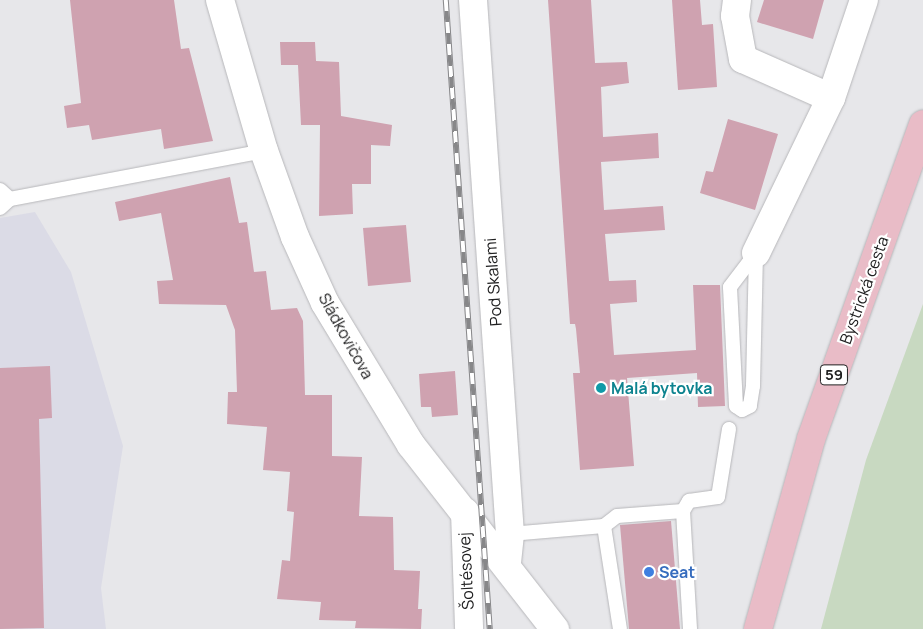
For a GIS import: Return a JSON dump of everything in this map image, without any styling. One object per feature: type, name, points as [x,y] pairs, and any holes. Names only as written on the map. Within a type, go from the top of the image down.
[{"type":"main road","name":"Bystrická cesta","points":[[758,629],[811,439],[923,124]]},
{"type":"street","name":"Sládkovičova","points":[[220,0],[264,151],[295,237],[352,350],[411,445],[555,629]]},
{"type":"street","name":"Pod Skalami","points":[[474,0],[510,534],[506,564]]},
{"type":"street","points":[[738,0],[735,16],[743,59],[831,98]]},
{"type":"street","points":[[756,253],[831,98],[864,0]]},
{"type":"street","name":"Šoltésovej","points":[[465,512],[469,629]]},
{"type":"lane","points":[[3,199],[264,151]]},
{"type":"lane","points":[[756,253],[753,386],[750,406],[742,410],[736,406],[730,287],[756,253]]},
{"type":"lane","points":[[690,629],[683,511],[689,501],[718,497],[729,429]]},
{"type":"lane","points":[[510,534],[604,526],[616,516],[683,511]]},
{"type":"lane","points":[[604,526],[620,629]]},
{"type":"shaded area","points":[[35,212],[71,272],[123,446],[101,588],[106,629],[0,629],[0,218]]},
{"type":"green space","points":[[923,304],[923,629],[821,629],[866,460]]},
{"type":"building","points":[[70,0],[174,0],[181,49],[189,48],[213,141],[164,149],[161,129],[92,140],[89,125],[67,128],[64,106],[81,103]]},
{"type":"building","points":[[548,0],[591,0],[595,63],[627,62],[629,83],[601,87],[603,137],[658,133],[659,158],[601,162],[604,210],[663,206],[665,230],[605,234],[609,281],[636,280],[637,302],[610,304],[614,355],[696,350],[693,285],[720,285],[725,406],[698,407],[697,373],[627,378],[634,466],[580,470],[573,373],[580,373],[575,324],[570,324]]},
{"type":"building","points":[[672,0],[700,0],[702,25],[713,24],[717,87],[678,90]]},
{"type":"building","points":[[764,0],[824,0],[813,39],[757,22]]},
{"type":"building","points":[[280,42],[315,42],[316,61],[339,62],[341,116],[392,125],[390,146],[371,145],[371,184],[352,184],[353,214],[319,216],[320,125],[301,125],[298,65],[281,65]]},
{"type":"building","points":[[728,119],[778,134],[755,210],[700,193],[706,171],[713,172]]},
{"type":"building","points":[[230,177],[239,223],[247,222],[254,272],[266,271],[271,310],[297,308],[303,321],[305,395],[332,395],[332,456],[362,457],[359,516],[393,517],[394,570],[420,571],[418,609],[422,609],[421,629],[355,628],[356,621],[319,620],[321,602],[277,599],[282,560],[290,561],[294,512],[287,511],[290,472],[263,470],[267,427],[227,424],[228,392],[237,392],[235,330],[226,305],[159,304],[157,281],[173,280],[161,213],[119,221],[115,202]]},
{"type":"building","points":[[406,225],[411,282],[368,286],[363,228]]},
{"type":"building","points":[[50,366],[52,418],[39,419],[44,628],[0,629],[0,368]]},
{"type":"building","points":[[455,371],[458,415],[432,417],[431,407],[421,407],[419,374]]},
{"type":"building","name":"Seat","points":[[671,521],[680,629],[629,629],[620,525]]},
{"type":"railway","points":[[446,0],[490,629]]},
{"type":"place","name":"Malá bytovka","points":[[601,388]]},
{"type":"place","name":"Seat","points":[[649,572]]}]
